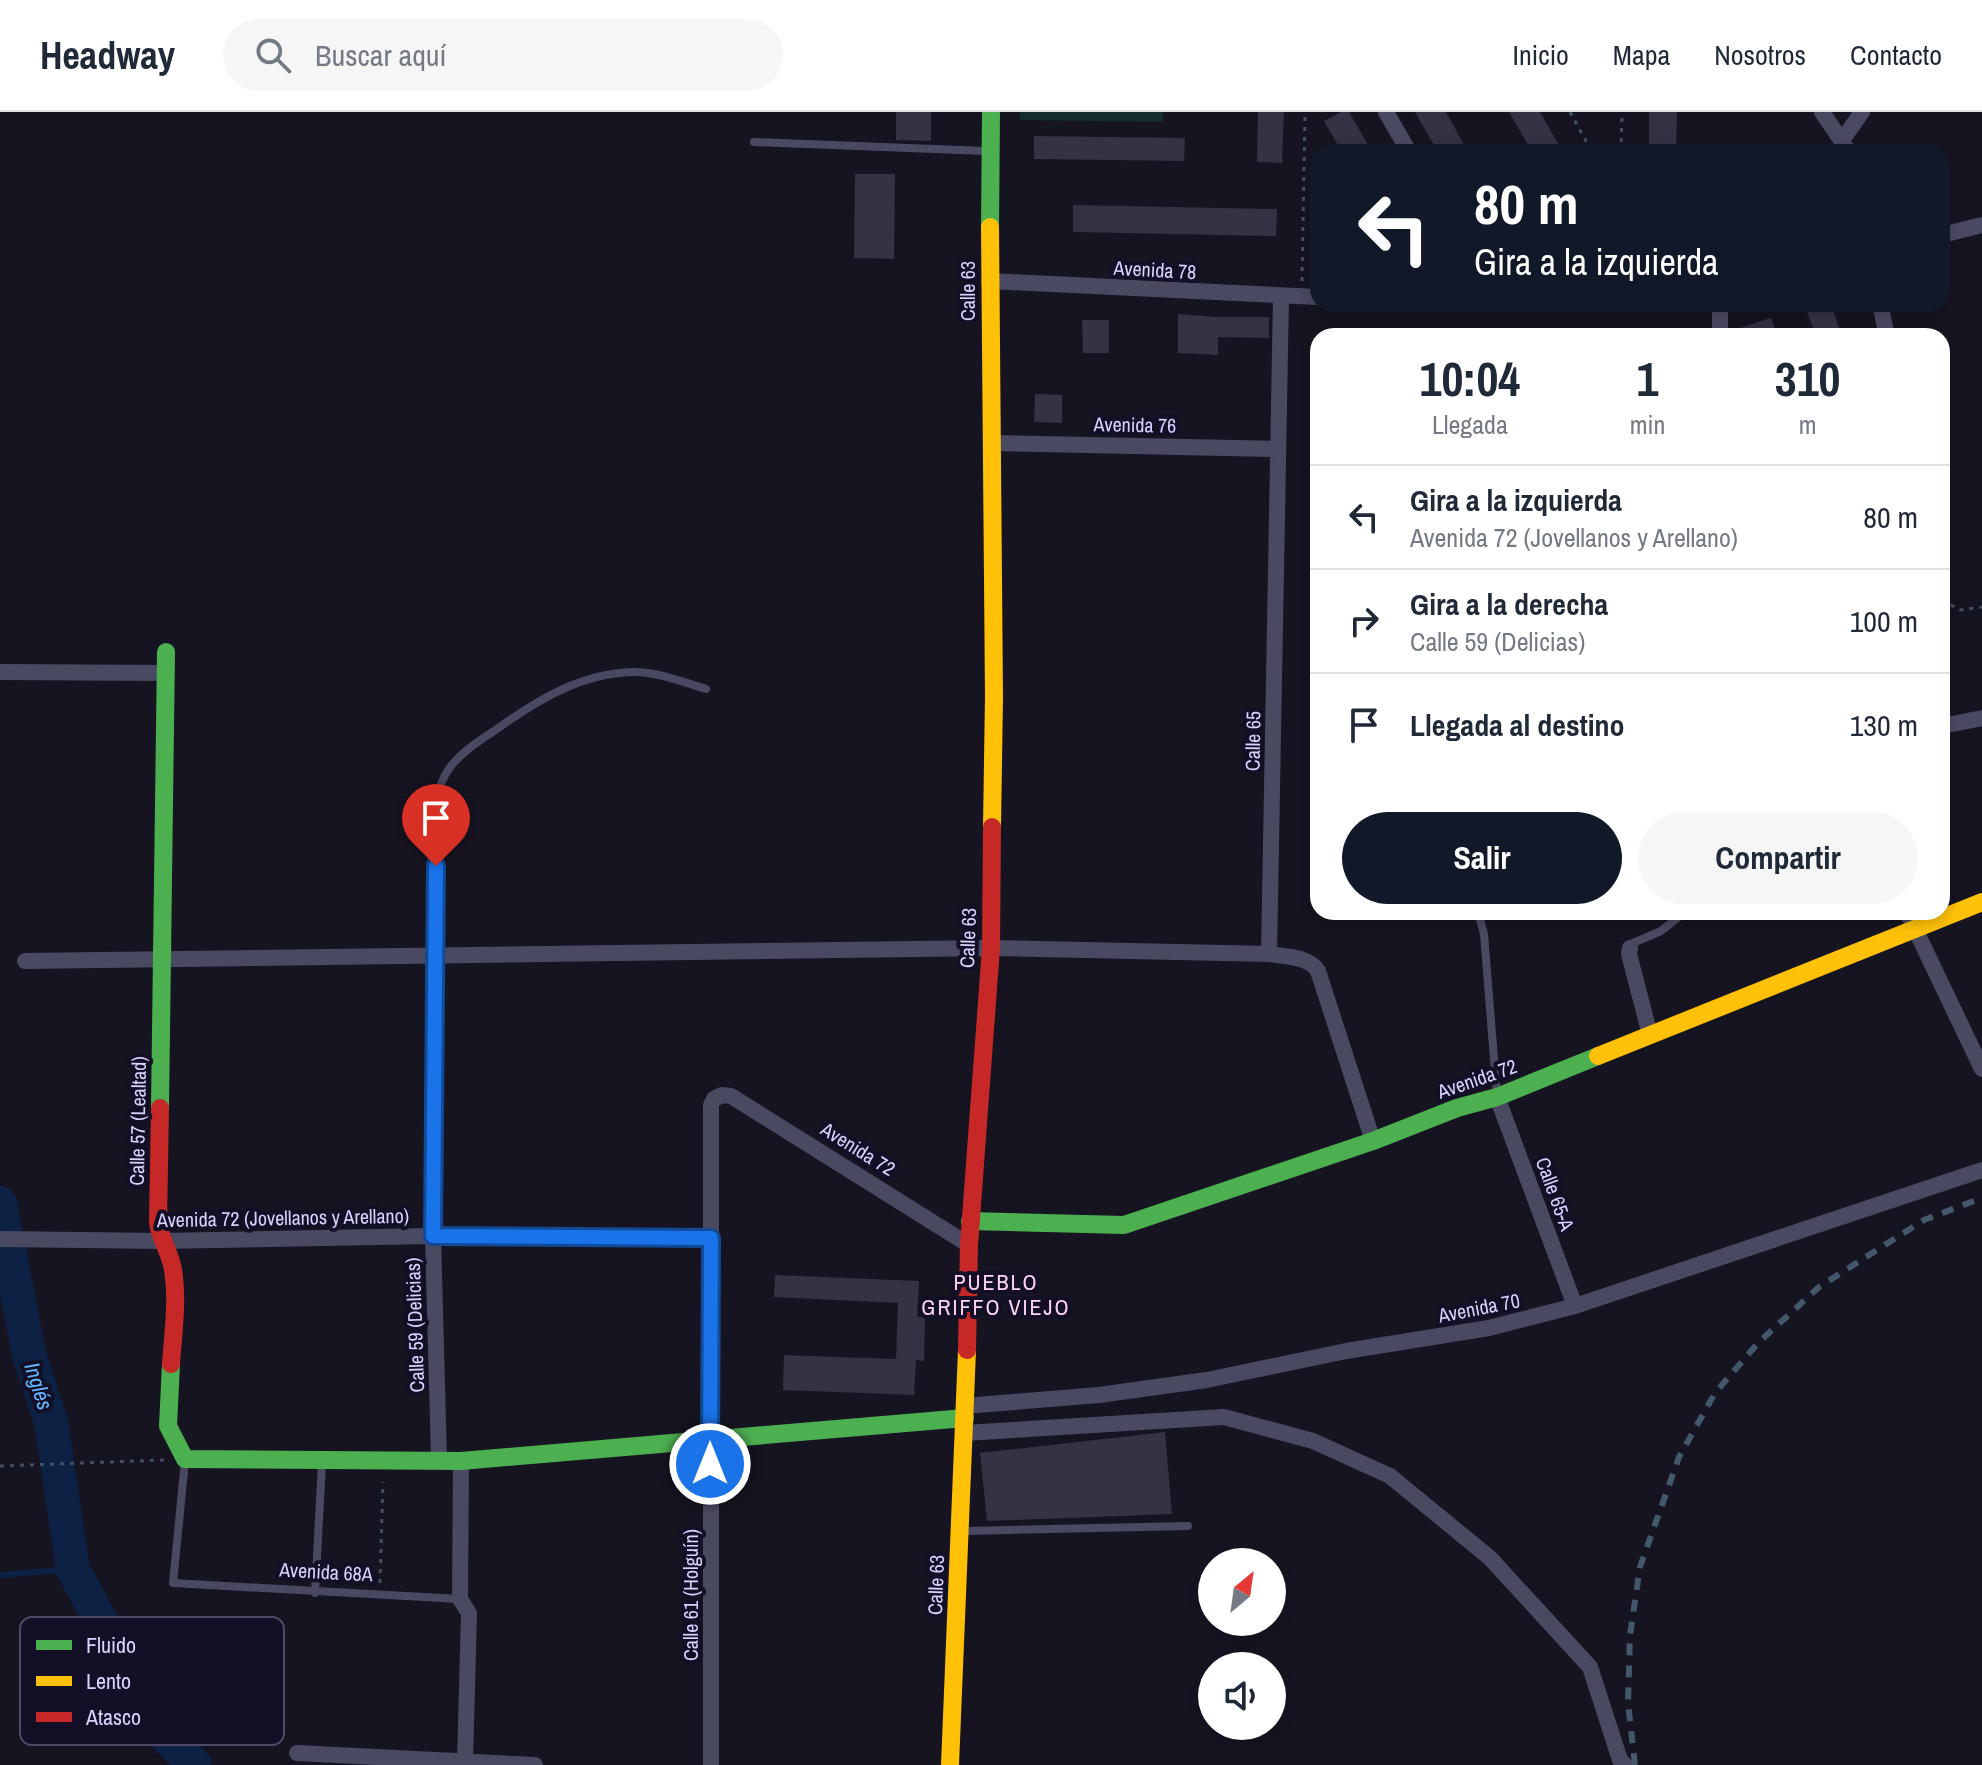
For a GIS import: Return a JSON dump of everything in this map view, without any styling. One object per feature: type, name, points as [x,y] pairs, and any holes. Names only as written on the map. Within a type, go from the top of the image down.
[{"type":"street","name":"Calle 63","points":[[950,1765],[970,1221],[991,948],[994,697],[989,281],[991,112]]},
{"type":"street","points":[[1386,112],[1404,144]]},
{"type":"street","points":[[1822,112],[1845,144]]},
{"type":"street","points":[[1847,144],[1862,112]]},
{"type":"street","points":[[1950,233],[1982,225]]},
{"type":"street","name":"Avenida 78","points":[[989,281],[1310,297]]},
{"type":"street","name":"Calle 65","points":[[1269,954],[1281,296]]},
{"type":"street","name":"Avenida 76","points":[[991,443],[1278,449]]},
{"type":"street","name":"Calle 57 (Lealtad)","points":[[166,652],[158,1223],[161,1241],[173,1267],[175,1290],[168,1426],[185,1459]]},
{"type":"street","points":[[0,672],[165,673]]},
{"type":"street","points":[[1950,724],[1982,718]]},
{"type":"street","name":"Calle 59 (Delicias)","points":[[435,805],[437,957],[433,1236],[439,1459]]},
{"type":"street","name":"Avenida 72","points":[[1950,910],[1982,902]]},
{"type":"street","points":[[1911,920],[1982,1069]]},
{"type":"street","name":"Avenida 72","points":[[970,1221],[1124,1225],[1373,1141],[1457,1108],[1497,1097],[1650,1035],[1911,920]]},
{"type":"street","points":[[25,961],[991,948],[1269,954],[1303,959],[1318,971],[1373,1141]]},
{"type":"street","points":[[1630,948],[1650,1035]]},
{"type":"street","name":"Avenida 72","points":[[722,1095],[731,1096],[969,1245]]},
{"type":"street","name":"Calle 61 (Holguín)","points":[[711,1765],[711,1105],[714,1099],[722,1095]]},
{"type":"street","name":"Calle 65-A","points":[[1497,1097],[1575,1306]]},
{"type":"street","name":"Avenida 70","points":[[965,1419],[1207,1380],[1346,1351],[1489,1328],[1575,1306],[1982,1170]]},
{"type":"street","name":"Avenida 72 (Jovellanos y Arellano)","points":[[0,1239],[711,1238]]},
{"type":"street","points":[[185,1459],[461,1461],[965,1419],[1224,1417],[1313,1441],[1390,1476],[1490,1558],[1590,1667],[1620,1760],[1625,1765]]},
{"type":"street","points":[[461,1461],[465,1762]]},
{"type":"street","points":[[297,1753],[535,1765]]},
{"type":"lane","points":[[754,142],[991,151]]},
{"type":"lane","points":[[435,805],[449,768],[461,754],[529,706],[565,686],[602,675],[636,672],[664,676],[706,689]]},
{"type":"lane","points":[[1480,920],[1484,934],[1497,1097]]},
{"type":"lane","points":[[1630,948],[1633,943],[1676,920]]},
{"type":"lane","name":"Avenida 68A","points":[[185,1459],[173,1583],[380,1595],[465,1606]]},
{"type":"lane","points":[[315,1593],[322,1459]]},
{"type":"lane","points":[[960,1531],[1188,1526]]},
{"type":"path","points":[[1305,112],[1310,297]]},
{"type":"path","points":[[1570,112],[1588,144]]},
{"type":"path","points":[[1621,144],[1622,112]]},
{"type":"path","points":[[1950,604],[1960,610],[1982,607]]},
{"type":"path","points":[[0,1466],[185,1459]]},
{"type":"path","points":[[380,1595],[384,1459]]},
{"type":"green space","points":[[1020,112],[1163,112],[1163,122],[1020,120]]},
{"type":"building","points":[[896,112],[931,112],[931,141],[896,140]]},
{"type":"building","points":[[1258,112],[1284,112],[1282,163],[1257,162]]},
{"type":"building","points":[[1341,112],[1349,112],[1367,144],[1337,144],[1324,121]]},
{"type":"building","points":[[1415,112],[1446,112],[1464,144],[1433,144]]},
{"type":"building","points":[[1509,112],[1540,112],[1558,144],[1527,144]]},
{"type":"building","points":[[1649,112],[1677,112],[1676,144],[1649,144]]},
{"type":"building","points":[[1034,136],[1185,138],[1184,161],[1034,159]]},
{"type":"building","points":[[855,174],[895,174],[894,259],[854,258]]},
{"type":"building","points":[[1073,205],[1277,209],[1276,236],[1073,232]]},
{"type":"building","points":[[1807,312],[1834,312],[1839,328],[1813,328]]},
{"type":"building","points":[[1178,314],[1269,317],[1269,338],[1218,337],[1218,355],[1178,353]]},
{"type":"building","points":[[1771,318],[1774,328],[1740,328]]},
{"type":"building","points":[[1082,320],[1109,320],[1109,353],[1083,353]]},
{"type":"building","points":[[1035,394],[1062,395],[1062,423],[1034,422]]},
{"type":"building","points":[[775,1275],[919,1281],[917,1317],[925,1317],[924,1361],[916,1360],[914,1395],[783,1390],[784,1355],[896,1359],[898,1303],[774,1297]]},
{"type":"building","points":[[1165,1432],[1172,1514],[987,1521],[980,1453]]},
{"type":"waterway","name":"Inglés","points":[[0,1203],[29,1354],[51,1422],[73,1569],[98,1617]]},
{"type":"waterway","name":"Inglés","points":[[0,1575],[73,1569]]},
{"type":"waterway","name":"Inglés","points":[[174,1745],[195,1765]]},
{"type":"railway","points":[[1635,1765],[1628,1703],[1630,1635],[1640,1567],[1679,1457],[1715,1393],[1758,1343],[1819,1287],[1924,1220],[1982,1198]]},
{"type":"traffic: fast","points":[[990,227],[991,112]]},
{"type":"traffic: fast","points":[[160,1108],[166,652]]},
{"type":"traffic: fast","points":[[970,1221],[1124,1225],[1373,1141],[1457,1108],[1497,1097],[1598,1056]]},
{"type":"traffic: fast","points":[[171,1364],[168,1426],[185,1459],[461,1461],[965,1418]]},
{"type":"traffic: slow","points":[[990,227],[994,697],[992,827]]},
{"type":"traffic: slow","points":[[1950,915],[1982,902]]},
{"type":"traffic: slow","points":[[1598,1056],[1937,920]]},
{"type":"traffic: slow","points":[[950,1765],[967,1350]]},
{"type":"traffic: jam","points":[[967,1350],[969,1245],[991,948],[992,827]]},
{"type":"traffic: jam","points":[[160,1108],[158,1223],[172,1264],[175,1294],[171,1364]]},
{"type":"district","name":"PUEBLO GRIFFO VIEJO","points":[[996,1294]]},
{"type":"route","points":[[436,866],[433,1236],[711,1238],[710,1464]]}]
